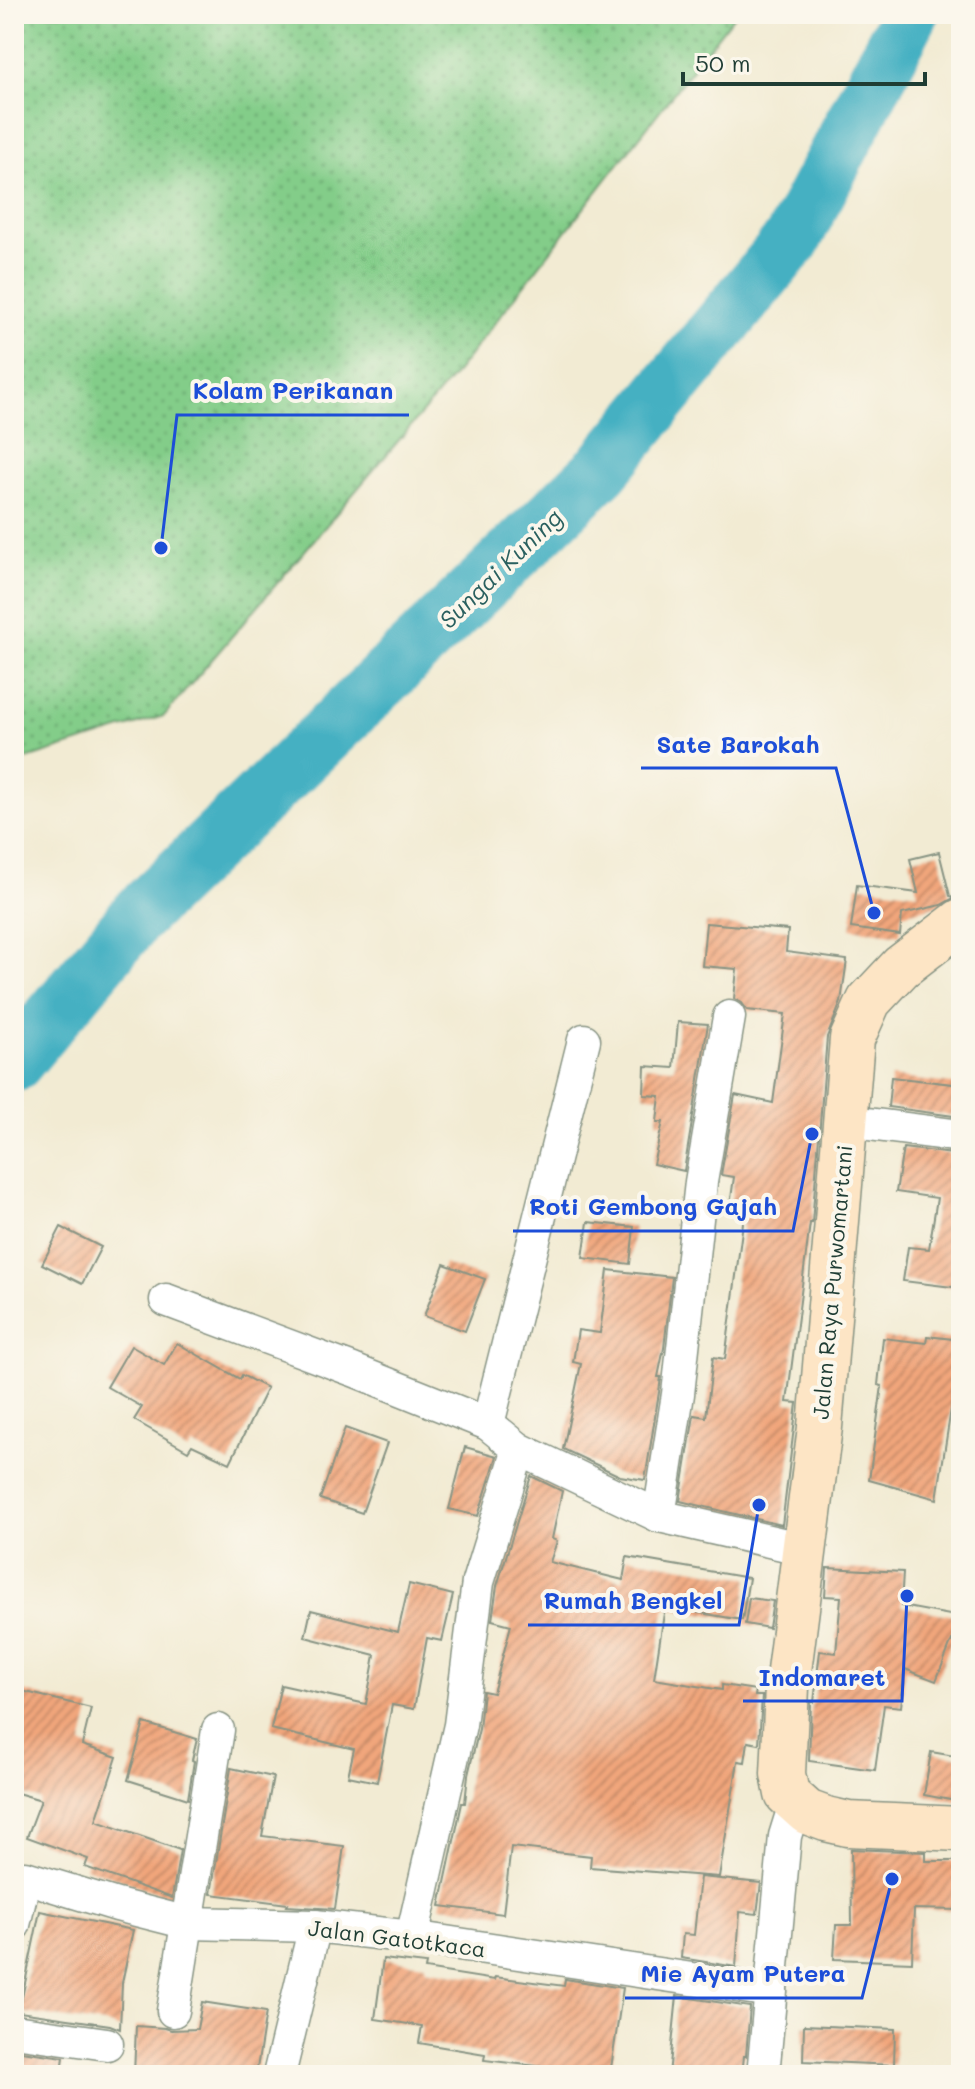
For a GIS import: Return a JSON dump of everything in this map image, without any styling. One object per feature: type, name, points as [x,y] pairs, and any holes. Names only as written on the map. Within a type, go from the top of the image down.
[{"type":"street","name":"Jalan Raya Purwomartani","points":[[798,1804],[787,1794],[783,1774],[787,1687],[820,1427],[852,1039],[869,1001],[901,967],[961,921]]},
{"type":"street","points":[[659,1516],[680,1380],[701,1182],[729,1017]]},
{"type":"street","points":[[488,1424],[584,1040]]},
{"type":"street","points":[[845,1121],[961,1136]]},
{"type":"street","points":[[166,1300],[488,1424],[519,1449],[659,1516],[804,1549]]},
{"type":"street","points":[[412,1937],[460,1725],[478,1582],[519,1449]]},
{"type":"street","points":[[173,2011],[218,1730]]},
{"type":"street","points":[[763,2075],[785,1836],[798,1804],[807,1812],[848,1824],[961,1829]]},
{"type":"street","name":"Jalan Gatotkaca","points":[[14,1925],[25,1877],[188,1923],[315,1926],[412,1937],[771,1991]]},
{"type":"street","points":[[279,2075],[315,1926]]},
{"type":"street","points":[[14,2031],[107,2044]]},
{"type":"green space","points":[[14,14],[735,14],[451,379],[164,716],[14,763]]},
{"type":"building","points":[[939,852],[950,896],[955,897],[941,905],[902,914],[900,935],[851,928],[857,885],[918,893],[910,859]]},
{"type":"building","points":[[706,923],[788,930],[786,952],[847,960],[841,1002],[827,1037],[812,1223],[787,1402],[797,1403],[782,1525],[680,1501],[694,1415],[706,1417],[713,1357],[725,1359],[744,1215],[729,1213],[734,1177],[721,1175],[735,1095],[773,1103],[785,1014],[747,1010],[734,999],[737,969],[702,966]]},
{"type":"building","points":[[678,1022],[708,1024],[684,1171],[653,1164],[663,1122],[657,1122],[660,1096],[644,1095],[645,1066],[674,1068]]},
{"type":"building","points":[[891,1077],[961,1085],[961,1117],[888,1107]]},
{"type":"building","points":[[903,1148],[961,1155],[961,1288],[903,1281],[908,1247],[929,1249],[937,1198],[896,1192]]},
{"type":"building","points":[[588,1222],[634,1227],[630,1264],[583,1258]]},
{"type":"building","points":[[61,1227],[101,1247],[82,1284],[42,1264]]},
{"type":"building","points":[[444,1264],[485,1279],[465,1331],[424,1316]]},
{"type":"building","points":[[608,1270],[672,1277],[645,1480],[620,1476],[563,1449],[581,1364],[573,1362],[578,1330],[600,1333]]},
{"type":"building","points":[[927,1336],[961,1340],[958,1396],[953,1396],[937,1499],[869,1480],[882,1386],[878,1385],[883,1338],[926,1343]]},
{"type":"building","points":[[177,1343],[240,1379],[242,1375],[267,1388],[230,1463],[192,1445],[188,1451],[134,1420],[142,1407],[107,1387],[131,1346],[164,1365]]},
{"type":"building","points":[[345,1428],[387,1443],[362,1513],[320,1499]]},
{"type":"building","points":[[465,1447],[497,1456],[478,1516],[449,1509]]},
{"type":"building","points":[[531,1476],[562,1491],[552,1539],[557,1541],[550,1562],[623,1580],[627,1557],[749,1578],[742,1620],[665,1607],[654,1679],[722,1690],[722,1685],[756,1690],[755,1696],[762,1696],[759,1744],[748,1742],[745,1762],[738,1761],[719,1877],[590,1867],[591,1856],[511,1847],[503,1914],[440,1906],[462,1803],[465,1803],[483,1691],[493,1693],[511,1625],[492,1620],[497,1586]]},
{"type":"building","points":[[827,1568],[903,1572],[901,1606],[961,1617],[961,1642],[952,1640],[936,1681],[905,1669],[901,1707],[884,1705],[875,1770],[809,1761],[811,1702],[814,1702],[820,1651],[836,1653],[841,1597],[825,1596]]},
{"type":"building","points":[[409,1584],[453,1595],[442,1641],[427,1638],[414,1709],[392,1705],[377,1782],[348,1776],[354,1749],[271,1729],[281,1685],[366,1704],[375,1655],[305,1637],[311,1610],[398,1632]]},
{"type":"building","points":[[749,1598],[773,1601],[769,1628],[745,1624]]},
{"type":"building","points":[[18,1690],[91,1708],[82,1745],[117,1757],[96,1821],[180,1850],[172,1898],[85,1867],[88,1859],[27,1837],[41,1800],[14,1792],[14,1707]]},
{"type":"building","points":[[144,1723],[197,1739],[188,1799],[128,1780]]},
{"type":"building","points":[[931,1752],[961,1757],[961,1802],[924,1795]]},
{"type":"building","points":[[231,1768],[273,1777],[262,1836],[344,1846],[335,1909],[287,1906],[211,1894]]},
{"type":"building","points":[[851,1849],[926,1852],[926,1861],[961,1861],[961,1910],[914,1909],[912,1962],[834,1959],[836,1925],[852,1925]]},
{"type":"building","points":[[700,1877],[761,1883],[757,1914],[740,1912],[736,1967],[681,1958],[683,1934],[694,1935]]},
{"type":"building","points":[[40,1911],[133,1930],[122,1983],[120,2029],[19,2012]]},
{"type":"building","points":[[383,1959],[426,1964],[425,1969],[494,1980],[495,1977],[564,1986],[565,1979],[623,1988],[610,2075],[554,2072],[554,2068],[484,2060],[485,2054],[419,2043],[422,2026],[375,2019]]},
{"type":"building","points":[[677,1996],[750,2007],[742,2075],[669,2075]]},
{"type":"building","points":[[202,2002],[266,2012],[256,2075],[134,2075],[136,2026],[197,2029]]},
{"type":"building","points":[[804,2025],[895,2029],[894,2065],[803,2061]]},
{"type":"building","points":[[14,2050],[64,2057],[62,2072],[14,2064]]},
{"type":"waterway","name":"Sungai Kuning","points":[[14,1063],[136,917],[602,469],[792,240],[910,14]]},
{"type":"place","name":"Kolam Perikanan","points":[[161,548]]},
{"type":"place","name":"Sate Barokah","points":[[874,913]]},
{"type":"place","name":"Roti Gembong Gajah","points":[[812,1134]]},
{"type":"place","name":"Rumah Bengkel","points":[[759,1505]]},
{"type":"place","name":"Indomaret","points":[[907,1596]]},
{"type":"place","name":"Mie Ayam Putera","points":[[892,1879]]}]
